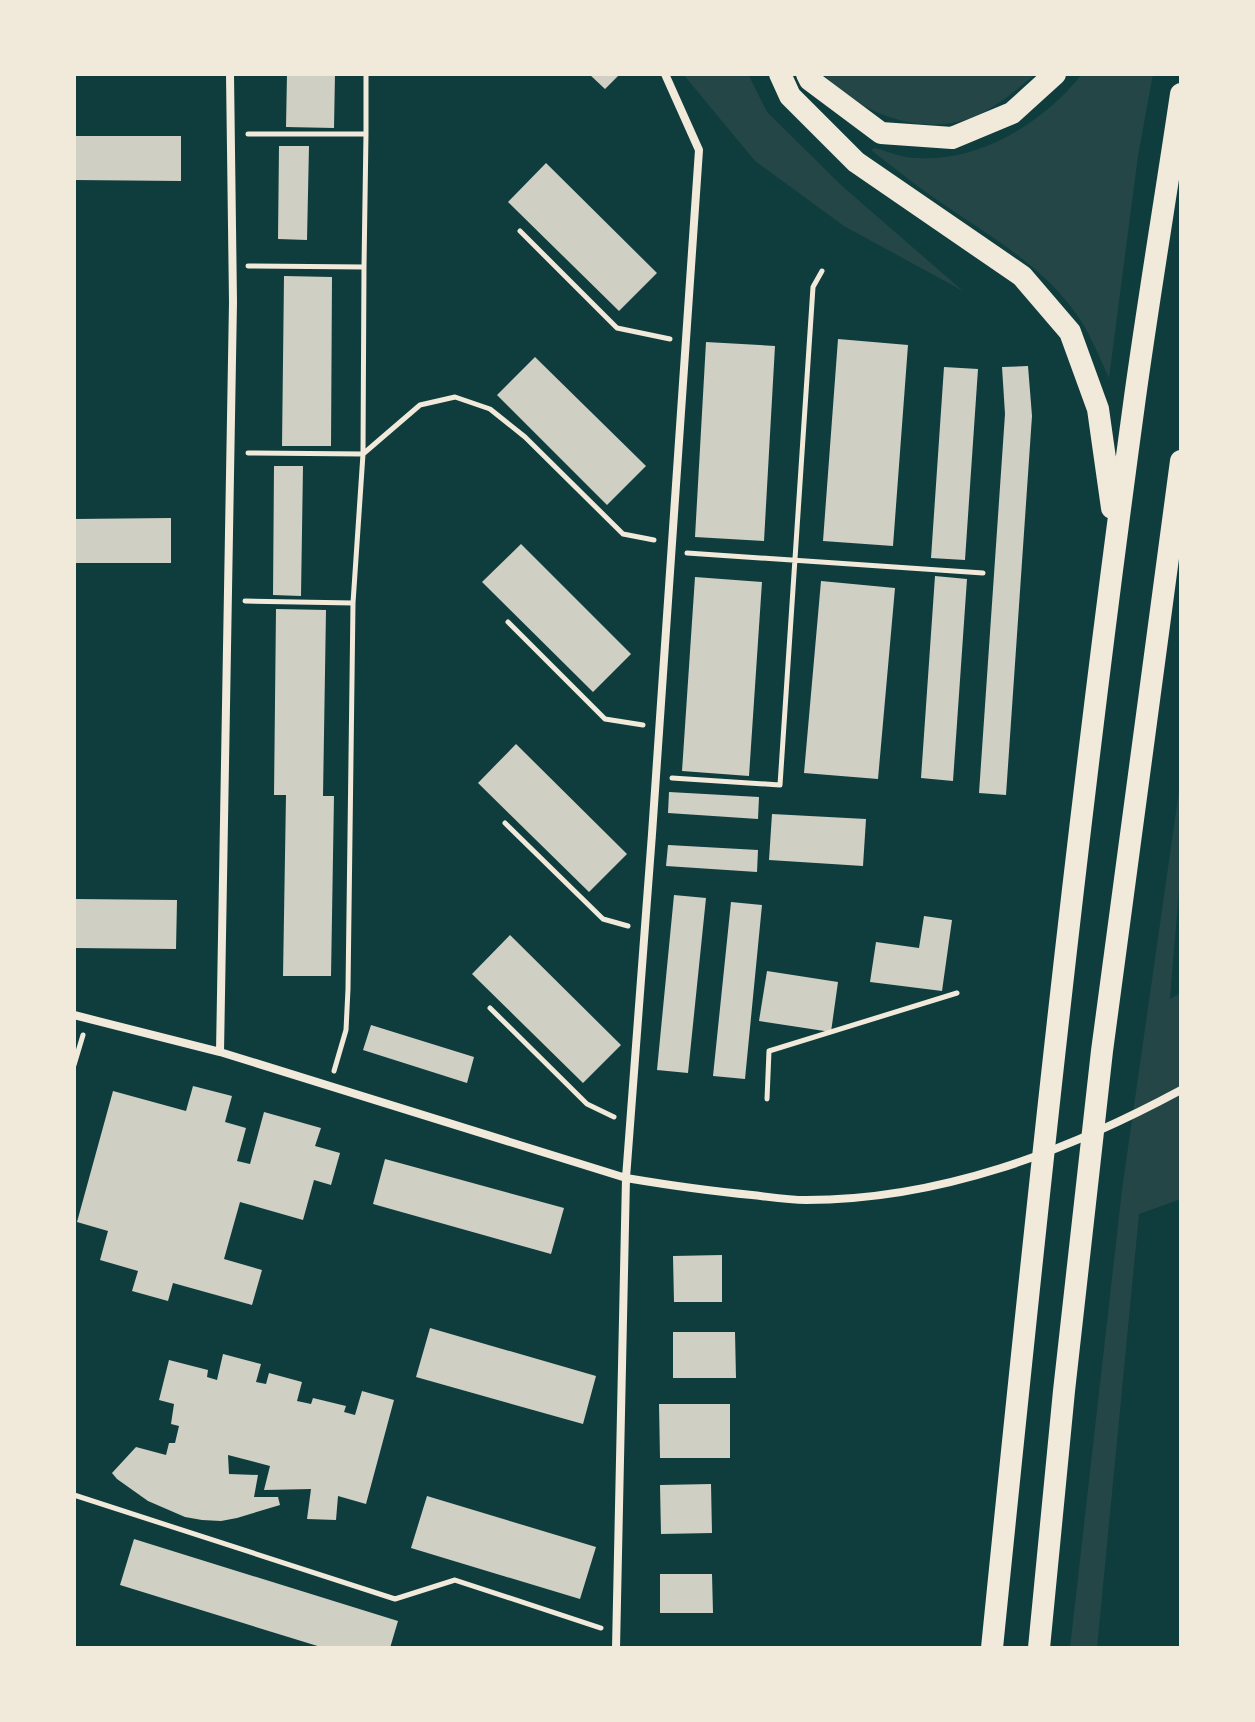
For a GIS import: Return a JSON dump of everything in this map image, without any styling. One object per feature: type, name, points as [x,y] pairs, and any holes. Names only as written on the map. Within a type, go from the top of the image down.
[{"type":"highway","points":[[780,74],[790,96],[856,162],[1022,276],[1070,332],[1098,409],[1116,537]]},
{"type":"highway","points":[[807,74],[810,80],[881,133],[952,138],[1012,113],[1055,74]]},
{"type":"highway","points":[[992,1648],[1037,1206],[1116,537],[1181,94]]},
{"type":"highway","points":[[1039,1648],[1100,1067],[1181,461]]},
{"type":"street","points":[[220,1052],[233,266],[230,74]]},
{"type":"street","points":[[616,1648],[626,1178],[699,150],[665,74]]},
{"type":"street","points":[[74,1015],[220,1052],[626,1178],[689,1189],[805,1200],[890,1195],[947,1184],[1039,1156],[1142,1111],[1181,1090]]},
{"type":"path","points":[[329,1086],[346,1030],[348,989],[353,603],[363,454],[366,74]]},
{"type":"path","points":[[231,134],[366,134]]},
{"type":"path","points":[[520,231],[617,328],[685,342]]},
{"type":"path","points":[[233,266],[364,267]]},
{"type":"path","points":[[655,777],[780,785],[813,287],[822,271]]},
{"type":"path","points":[[231,452],[363,454],[420,405],[455,397],[490,409],[525,437],[623,534],[670,548],[983,573]]},
{"type":"path","points":[[228,601],[353,603]]},
{"type":"path","points":[[508,622],[605,719],[658,728]]},
{"type":"path","points":[[505,823],[603,919],[643,931]]},
{"type":"path","points":[[767,1099],[769,1051],[957,993]]},
{"type":"path","points":[[490,1008],[587,1104],[630,1125]]},
{"type":"path","points":[[74,1065],[87,1019]]},
{"type":"path","points":[[74,1495],[395,1599],[455,1580],[617,1634]]},
{"type":"shaded area","points":[[683,74],[748,74],[767,112],[842,186],[963,291],[844,226],[755,161]]},
{"type":"shaded area","points":[[823,74],[1036,74],[980,114],[960,121],[917,124],[875,112],[838,89]]},
{"type":"shaded area","points":[[1082,74],[1153,74],[1138,156],[1109,378],[1080,319],[1044,277],[871,150],[875,148],[912,158],[941,158],[987,146],[1030,123],[1067,92]]},
{"type":"shaded area","points":[[1181,777],[1181,865],[1170,999],[1181,993],[1181,1199],[1139,1214],[1097,1648],[1070,1648],[1122,1190]]},
{"type":"building","points":[[287,74],[335,74],[334,128],[286,127]]},
{"type":"building","points":[[589,74],[620,74],[605,89]]},
{"type":"building","points":[[74,136],[181,136],[181,181],[74,180]]},
{"type":"building","points":[[279,146],[309,146],[307,240],[278,239]]},
{"type":"building","points":[[546,163],[657,273],[619,311],[508,202]]},
{"type":"building","points":[[284,276],[332,277],[331,446],[282,446]]},
{"type":"building","points":[[838,339],[908,345],[893,546],[823,541]]},
{"type":"building","points":[[706,342],[775,346],[764,541],[695,537]]},
{"type":"building","points":[[535,357],[646,466],[607,505],[497,395]]},
{"type":"building","points":[[1028,366],[1032,416],[1006,795],[979,793],[1005,414],[1002,367]]},
{"type":"building","points":[[944,367],[978,369],[965,560],[931,558]]},
{"type":"building","points":[[274,466],[303,466],[301,596],[273,595]]},
{"type":"building","points":[[171,518],[171,563],[74,563],[74,519]]},
{"type":"building","points":[[521,544],[631,654],[593,692],[482,582]]},
{"type":"building","points":[[935,576],[967,579],[953,781],[921,778]]},
{"type":"building","points":[[695,577],[762,582],[749,776],[682,771]]},
{"type":"building","points":[[821,581],[895,588],[878,779],[804,773]]},
{"type":"building","points":[[276,609],[326,610],[323,796],[334,796],[331,976],[283,976],[286,795],[274,795]]},
{"type":"building","points":[[516,744],[627,854],[589,892],[478,783]]},
{"type":"building","points":[[669,792],[759,797],[758,819],[668,813]]},
{"type":"building","points":[[772,814],[866,819],[863,866],[769,860]]},
{"type":"building","points":[[668,845],[758,850],[757,872],[666,866]]},
{"type":"building","points":[[674,895],[706,898],[688,1073],[657,1070]]},
{"type":"building","points":[[74,899],[177,900],[176,949],[74,948]]},
{"type":"building","points":[[731,902],[762,905],[745,1079],[713,1076]]},
{"type":"building","points":[[924,916],[952,920],[942,991],[870,982],[876,942],[919,948]]},
{"type":"building","points":[[510,935],[621,1045],[583,1083],[472,974]]},
{"type":"building","points":[[767,971],[838,982],[831,1032],[759,1021]]},
{"type":"building","points":[[371,1025],[474,1057],[467,1083],[363,1050]]},
{"type":"building","points":[[193,1086],[232,1096],[225,1122],[246,1128],[237,1161],[250,1164],[264,1112],[321,1128],[315,1146],[340,1153],[331,1185],[314,1180],[303,1220],[240,1202],[224,1259],[262,1270],[252,1305],[173,1283],[168,1301],[132,1291],[138,1271],[100,1260],[108,1231],[77,1222],[113,1091],[186,1111]]},
{"type":"building","points":[[385,1159],[564,1208],[551,1254],[373,1204]]},
{"type":"building","points":[[722,1255],[722,1302],[674,1302],[673,1256]]},
{"type":"building","points":[[430,1328],[596,1376],[583,1424],[416,1377]]},
{"type":"building","points":[[673,1332],[735,1332],[736,1378],[673,1378]]},
{"type":"building","points":[[223,1354],[261,1364],[256,1382],[266,1384],[269,1373],[302,1382],[297,1401],[311,1404],[313,1398],[346,1406],[344,1412],[355,1415],[362,1391],[394,1400],[366,1504],[338,1496],[336,1520],[307,1519],[311,1489],[264,1490],[270,1466],[228,1455],[229,1474],[258,1475],[254,1497],[278,1497],[280,1505],[237,1518],[202,1520],[185,1517],[148,1501],[117,1479],[112,1473],[136,1447],[166,1455],[169,1443],[175,1443],[179,1426],[171,1424],[174,1404],[159,1400],[169,1360],[208,1370],[207,1377],[217,1380]]},
{"type":"building","points":[[659,1404],[730,1404],[730,1458],[660,1458]]},
{"type":"building","points":[[711,1484],[712,1533],[661,1534],[660,1485]]},
{"type":"building","points":[[427,1496],[596,1547],[580,1599],[411,1548]]},
{"type":"building","points":[[134,1539],[398,1621],[390,1648],[324,1648],[120,1585]]},
{"type":"building","points":[[660,1574],[712,1574],[713,1613],[660,1613]]}]
